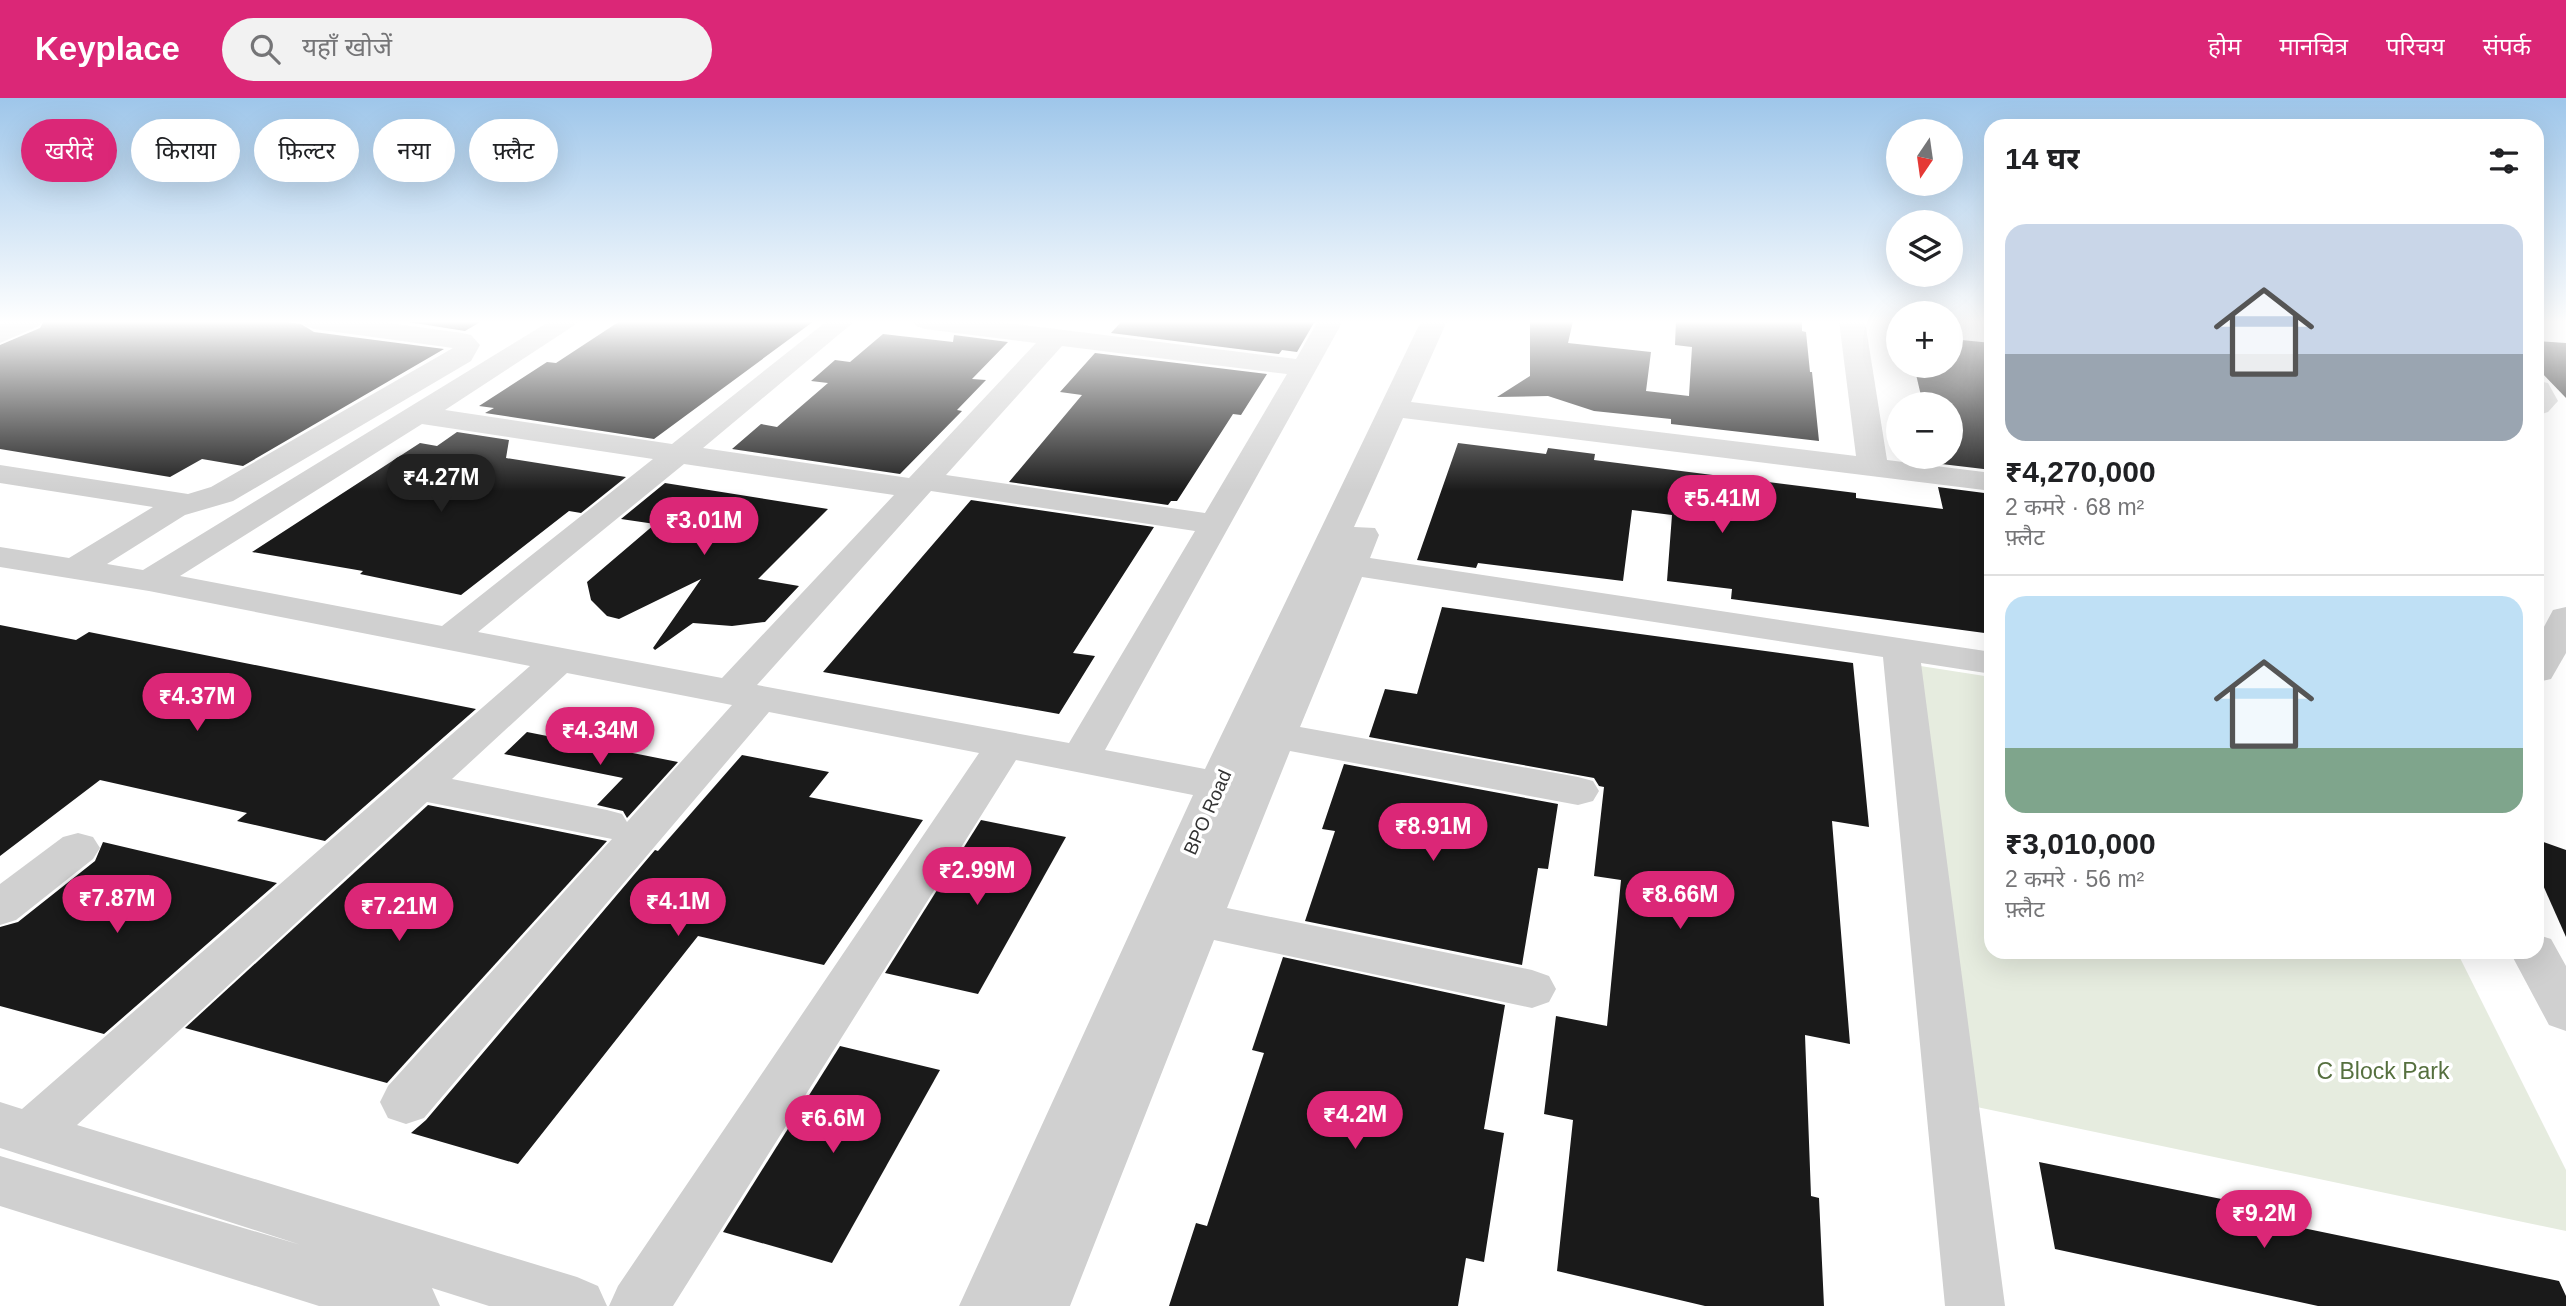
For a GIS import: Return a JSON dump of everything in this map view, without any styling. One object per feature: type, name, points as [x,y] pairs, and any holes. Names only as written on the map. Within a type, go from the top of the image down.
[{"type":"street","points":[[75,569],[187,503],[222,494],[423,377]]},
{"type":"street","points":[[149,581],[478,377]]},
{"type":"street","points":[[449,638],[773,377]]},
{"type":"street","points":[[406,1102],[920,485],[1019,377]]},
{"type":"street","points":[[1080,759],[1299,377]]},
{"type":"street","name":"BPO Road","points":[[1406,409],[1416,377]]},
{"type":"street","name":"BPO Road","points":[[989,1306],[1235,789],[1406,409],[1424,377]]},
{"type":"street","points":[[1860,377],[1873,468]]},
{"type":"street","points":[[1406,409],[1984,481]]},
{"type":"street","points":[[418,415],[679,453],[1215,524]]},
{"type":"street","points":[[0,474],[187,503]]},
{"type":"street","points":[[0,557],[149,581],[1235,789]]},
{"type":"street","points":[[1337,562],[1984,662]]},
{"type":"street","name":"BPO Road","points":[[1040,1306],[1199,919],[1235,789],[1276,736],[1337,562]]},
{"type":"street","points":[[2544,660],[2566,618]]},
{"type":"street","points":[[1901,649],[1975,1306]]},
{"type":"street","points":[[15,1130],[418,786],[559,660]]},
{"type":"street","points":[[1276,736],[1578,791]]},
{"type":"street","points":[[639,1306],[1005,745]]},
{"type":"street","points":[[418,786],[607,825]]},
{"type":"street","points":[[0,908],[78,848]]},
{"type":"street","points":[[1199,919],[1532,989]]},
{"type":"street","points":[[2546,961],[2566,1011]]},
{"type":"street","points":[[15,1130],[578,1306]]},
{"type":"street","points":[[0,1181],[410,1306]]},
{"type":"green space","name":"C Block Park","points":[[1914,665],[1984,676],[1984,959],[2460,959],[2566,1170],[2566,1231],[1972,1106]]},
{"type":"building","points":[[0,377],[395,377],[243,466],[202,459],[170,477],[0,449]]},
{"type":"building","points":[[523,377],[738,377],[654,439],[485,413],[494,408],[479,406]]},
{"type":"building","points":[[815,377],[974,377],[972,379],[986,380],[957,410],[962,411],[900,474],[732,449],[761,424],[777,427],[828,383],[811,381]]},
{"type":"building","points":[[1073,377],[1265,377],[1241,415],[1233,414],[1177,501],[1171,501],[1168,505],[1009,482],[1082,395],[1060,392]]},
{"type":"building","points":[[1528,377],[1648,377],[1646,391],[1689,396],[1690,377],[1813,377],[1819,441],[1671,424],[1671,419],[1594,411],[1548,396],[1497,397]]},
{"type":"building","points":[[1984,377],[1984,469],[1963,467],[1963,392],[1920,392],[1917,378]]},
{"type":"building","points":[[2546,377],[2566,377],[2566,398]]},
{"type":"building","points":[[457,432],[509,440],[506,458],[626,477],[581,513],[569,511],[461,595],[360,574],[363,571],[252,552],[420,443],[437,446]]},
{"type":"building","points":[[1458,443],[1546,454],[1548,448],[1595,454],[1594,460],[1856,493],[1856,498],[1943,509],[1938,487],[1984,493],[1984,633],[1731,599],[1732,589],[1667,581],[1672,515],[1632,510],[1623,581],[1478,563],[1476,568],[1417,560]]},
{"type":"building","points":[[665,483],[828,509],[758,579],[799,586],[765,622],[732,626],[693,623],[655,650],[653,648],[701,579],[619,619],[607,616],[591,600],[587,582],[655,524],[621,519]]},
{"type":"building","points":[[971,500],[1154,527],[1073,653],[1095,656],[1059,714],[823,672]]},
{"type":"building","points":[[1442,607],[1853,663],[1869,827],[1832,821],[1850,1044],[1805,1035],[1811,1196],[1819,1198],[1824,1306],[1705,1306],[1557,1271],[1573,1120],[1544,1114],[1556,1016],[1607,1026],[1621,880],[1594,876],[1604,787],[1599,786],[1594,778],[1369,737],[1385,689],[1417,694]]},
{"type":"building","points":[[0,625],[76,640],[89,632],[476,709],[325,841],[237,821],[247,813],[100,780],[0,856]]},
{"type":"building","points":[[527,732],[678,762],[627,818],[623,811],[597,805],[623,778],[504,754]]},
{"type":"building","points":[[742,755],[829,772],[809,797],[923,820],[824,965],[698,936],[518,1164],[411,1133],[426,1120],[655,850],[658,851]]},
{"type":"building","points":[[1344,764],[1558,804],[1548,869],[1538,868],[1522,965],[1305,921],[1335,831],[1322,829]]},
{"type":"building","points":[[428,805],[607,841],[387,1083],[185,1028]]},
{"type":"building","points":[[981,820],[1066,837],[978,994],[885,973]]},
{"type":"building","points":[[103,842],[277,883],[104,1034],[0,1006],[0,927],[18,922],[95,861]]},
{"type":"building","points":[[2544,842],[2566,850],[2566,937],[2544,888]]},
{"type":"building","points":[[1283,957],[1505,1005],[1484,1129],[1504,1133],[1484,1262],[1466,1258],[1458,1306],[1169,1306],[1196,1223],[1207,1226],[1264,1053],[1252,1050]]},
{"type":"building","points":[[840,1046],[940,1070],[832,1263],[723,1232]]},
{"type":"building","points":[[2039,1162],[2256,1206],[2260,1219],[2559,1281],[2566,1296],[2566,1306],[2318,1306],[2055,1249]]}]
